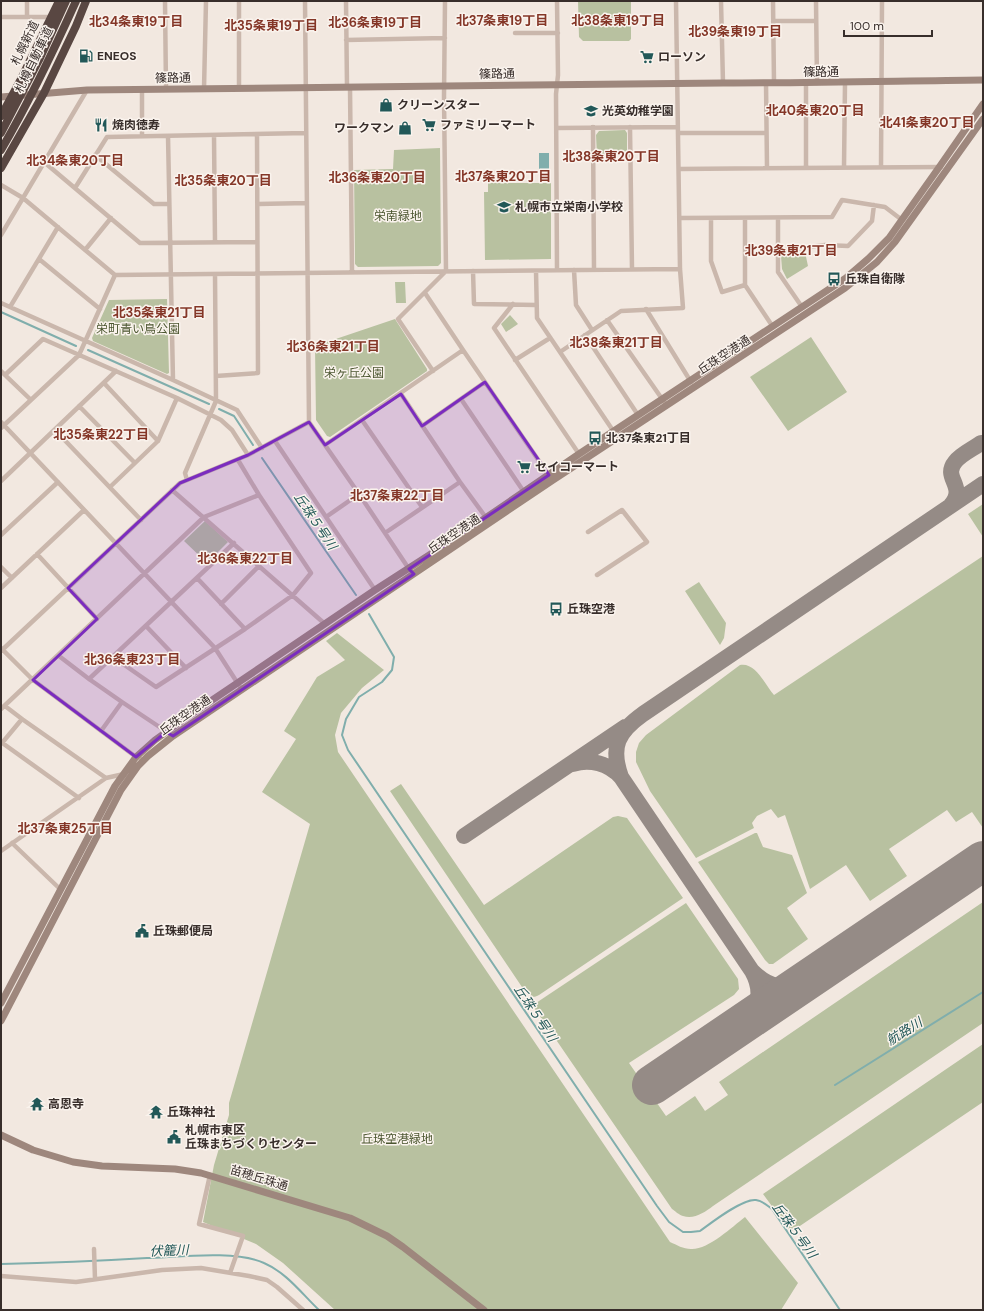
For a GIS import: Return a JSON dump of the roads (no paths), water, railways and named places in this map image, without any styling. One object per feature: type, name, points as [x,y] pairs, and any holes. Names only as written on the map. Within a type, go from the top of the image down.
[{"type":"highway","name":"札幌新道","points":[[1,116],[58,1]]},
{"type":"highway","name":"札樽自動車道","points":[[1,133],[39,60],[66,1]]},
{"type":"highway","name":"札樽自動車道","points":[[1,150],[47,64],[76,1]]},
{"type":"highway","points":[[1,168],[44,93],[76,26],[86,1]]},
{"type":"main road","name":"篠路通","points":[[1,97],[87,90],[557,84],[845,83],[881,81],[983,80]]},
{"type":"main road","name":"丘珠空港通","points":[[1,1021],[121,790],[144,760],[173,736],[242,690],[412,571],[616,435],[638,415],[662,399],[692,384],[836,294],[871,267],[894,242],[983,104]]},
{"type":"main road","name":"丘珠空港通","points":[[488,520],[524,492],[551,478],[579,454],[667,406],[692,384],[846,278],[889,238],[983,119]]},
{"type":"main road","name":"丘珠空港通","points":[[1,1002],[115,786],[136,757],[166,732],[375,590],[412,571]]},
{"type":"main road","name":"苗穂丘珠通","points":[[1,1134],[33,1150],[73,1162],[102,1166],[175,1169],[210,1175],[350,1218],[387,1236],[403,1246],[484,1310]]},
{"type":"street","points":[[27,1],[27,17]]},
{"type":"street","points":[[165,1],[166,90]]},
{"type":"street","points":[[204,89],[206,1]]},
{"type":"street","points":[[239,1],[239,88]]},
{"type":"street","points":[[305,1],[309,422],[412,571]]},
{"type":"street","points":[[346,1],[352,272]]},
{"type":"street","points":[[432,371],[398,319],[446,271],[444,1]]},
{"type":"street","points":[[557,1],[557,270]]},
{"type":"street","points":[[560,352],[621,310],[682,308],[680,269],[676,1]]},
{"type":"street","points":[[721,1],[723,83]]},
{"type":"street","points":[[767,168],[766,133],[770,83],[773,1]]},
{"type":"street","points":[[816,1],[816,83]]},
{"type":"street","points":[[881,167],[882,1]]},
{"type":"street","points":[[1,17],[51,17]]},
{"type":"street","points":[[773,21],[816,21]]},
{"type":"street","points":[[516,33],[558,33]]},
{"type":"street","points":[[346,40],[445,38]]},
{"type":"street","points":[[806,83],[806,168]]},
{"type":"street","points":[[844,167],[845,83]]},
{"type":"street","points":[[1,235],[87,90]]},
{"type":"street","points":[[142,90],[142,136]]},
{"type":"street","points":[[593,127],[594,270]]},
{"type":"street","points":[[630,127],[632,269]]},
{"type":"street","points":[[557,128],[678,127]]},
{"type":"street","points":[[75,188],[107,137],[306,133]]},
{"type":"street","points":[[678,133],[766,133]]},
{"type":"street","points":[[216,376],[258,373],[257,134]]},
{"type":"street","points":[[214,135],[215,242]]},
{"type":"street","points":[[168,136],[173,380]]},
{"type":"street","points":[[95,155],[154,204],[169,204]]},
{"type":"street","points":[[44,162],[140,243],[257,242]]},
{"type":"street","points":[[679,169],[844,167],[943,168]]},
{"type":"street","points":[[1,185],[23,198],[115,275],[680,269]]},
{"type":"street","points":[[680,218],[832,217],[842,200],[884,207],[902,220]]},
{"type":"street","points":[[258,204],[307,203]]},
{"type":"street","points":[[778,251],[825,245],[848,246],[872,221],[874,205]]},
{"type":"street","points":[[85,250],[111,218]]},
{"type":"street","points":[[711,218],[711,261],[722,292],[745,285]]},
{"type":"street","points":[[745,218],[745,285],[773,327]]},
{"type":"street","points":[[778,218],[778,272],[802,307]]},
{"type":"street","points":[[10,307],[58,227]]},
{"type":"street","points":[[39,259],[100,309]]},
{"type":"street","points":[[574,270],[576,305],[592,330]]},
{"type":"street","points":[[473,271],[474,304],[536,305]]},
{"type":"street","points":[[536,271],[536,318],[616,435]]},
{"type":"street","points":[[187,480],[185,473],[216,400],[215,274]]},
{"type":"street","points":[[115,275],[79,355],[2,425],[31,453],[215,648],[242,690]]},
{"type":"street","points":[[425,293],[551,478]]},
{"type":"street","points":[[1,302],[237,410],[262,448]]},
{"type":"street","points":[[514,304],[494,328],[579,454]]},
{"type":"street","points":[[646,309],[692,384]]},
{"type":"street","points":[[607,320],[667,406]]},
{"type":"street","points":[[585,335],[638,415]]},
{"type":"street","points":[[515,360],[550,338]]},
{"type":"street","points":[[5,375],[43,339],[177,398],[221,420],[232,430],[248,455]]},
{"type":"street","points":[[324,445],[401,394],[463,350]]},
{"type":"street","points":[[1,371],[30,400]]},
{"type":"street","points":[[1,481],[116,371]]},
{"type":"street","points":[[422,426],[486,382]]},
{"type":"street","points":[[104,383],[158,440]]},
{"type":"street","points":[[401,394],[460,482],[488,520]]},
{"type":"street","points":[[110,487],[158,440],[177,398]]},
{"type":"street","points":[[461,399],[524,492]]},
{"type":"street","points":[[79,406],[135,463]]},
{"type":"street","points":[[362,420],[422,507]]},
{"type":"street","points":[[144,760],[136,757],[33,680],[2,649],[180,483],[238,460],[309,422]]},
{"type":"street","points":[[55,430],[141,520]]},
{"type":"street","points":[[275,441],[375,590]]},
{"type":"street","points":[[113,657],[156,687],[245,629],[293,595],[311,573],[259,495],[238,460]]},
{"type":"street","points":[[1,535],[58,482]]},
{"type":"street","points":[[385,533],[460,482]]},
{"type":"street","points":[[172,490],[325,624]]},
{"type":"street","points":[[326,518],[359,494]]},
{"type":"street","points":[[106,778],[22,719],[3,708],[204,517],[259,495]]},
{"type":"street","points":[[1,588],[84,510]]},
{"type":"street","points":[[588,532],[622,510],[647,542],[597,575]]},
{"type":"street","points":[[89,679],[234,543]]},
{"type":"street","points":[[37,554],[97,619]]},
{"type":"street","points":[[221,604],[259,566]]},
{"type":"street","points":[[1,567],[12,578]]},
{"type":"street","points":[[196,578],[245,629]]},
{"type":"street","points":[[146,626],[186,668]]},
{"type":"street","points":[[59,656],[89,679],[173,736]]},
{"type":"street","points":[[101,731],[122,702]]},
{"type":"street","points":[[22,719],[2,742],[79,798]]},
{"type":"street","points":[[1,851],[106,778],[124,774],[132,775]]},
{"type":"street","points":[[12,843],[60,890]]},
{"type":"street","points":[[210,1175],[199,1224],[243,1236],[230,1273]]},
{"type":"street","points":[[94,1249],[95,1279]]},
{"type":"street","points":[[1,1276],[76,1282],[162,1270],[201,1268],[267,1280],[303,1310]]},
{"type":"water","points":[[539,153],[549,153],[549,182],[539,182]]},
{"type":"waterway","name":"丘珠５号川","points":[[1,312],[76,346]]},
{"type":"waterway","name":"丘珠５号川","points":[[88,350],[209,404]]},
{"type":"waterway","name":"丘珠５号川","points":[[219,409],[234,416],[253,445]]},
{"type":"waterway","name":"丘珠５号川","points":[[262,458],[356,595]]},
{"type":"waterway","name":"丘珠５号川","points":[[369,614],[394,657],[392,670],[382,682],[359,697],[346,719],[342,735],[348,750],[669,1222],[683,1232],[700,1231],[743,1203],[750,1200],[763,1202],[772,1209],[840,1310]]},
{"type":"waterway","name":"航路川","points":[[835,1085],[983,992]]},
{"type":"waterway","name":"伏籠川","points":[[1,1264],[207,1255],[223,1255],[252,1259],[264,1263],[280,1272],[319,1310]]},
{"type":"place","name":"ENEOS","points":[[86,56]]},
{"type":"place","name":"ローソン","points":[[647,57]]},
{"type":"place","name":"クリーンスター","points":[[386,105]]},
{"type":"place","name":"光英幼稚学園","points":[[591,111]]},
{"type":"place","name":"焼肉徳寿","points":[[101,125]]},
{"type":"place","name":"ファミリーマート","points":[[429,125]]},
{"type":"place","name":"ワークマン","points":[[405,128]]},
{"type":"place","name":"札幌市立栄南小学校","points":[[504,207]]},
{"type":"place","name":"丘珠自衛隊","points":[[834,279]]},
{"type":"place","name":"北37条東21丁目","points":[[595,438]]},
{"type":"place","name":"セイコーマート","points":[[524,467]]},
{"type":"place","name":"丘珠空港","points":[[556,609]]},
{"type":"place","name":"丘珠郵便局","points":[[142,931]]},
{"type":"place","name":"高恩寺","points":[[37,1104]]},
{"type":"place","name":"丘珠神社","points":[[156,1112]]},
{"type":"place","name":"札幌市東区 丘珠まちづくりセンター","points":[[174,1137]]},
{"type":"district","name":"北37条東19丁目","points":[[502,20]]},
{"type":"district","name":"北38条東19丁目","points":[[618,20]]},
{"type":"district","name":"北34条東19丁目","points":[[136,21]]},
{"type":"district","name":"北36条東19丁目","points":[[375,22]]},
{"type":"district","name":"北35条東19丁目","points":[[271,25]]},
{"type":"district","name":"北39条東19丁目","points":[[735,31]]},
{"type":"district","name":"北40条東20丁目","points":[[815,110]]},
{"type":"district","name":"北41条東20丁目","points":[[927,122]]},
{"type":"district","name":"北38条東20丁目","points":[[611,156]]},
{"type":"district","name":"北34条東20丁目","points":[[75,160]]},
{"type":"district","name":"北37条東20丁目","points":[[503,176]]},
{"type":"district","name":"北36条東20丁目","points":[[377,177]]},
{"type":"district","name":"北35条東20丁目","points":[[223,180]]},
{"type":"district","name":"北39条東21丁目","points":[[791,250]]},
{"type":"district","name":"北35条東21丁目","points":[[159,312]]},
{"type":"district","name":"北38条東21丁目","points":[[616,342]]},
{"type":"district","name":"北36条東21丁目","points":[[333,346]]},
{"type":"district","name":"北35条東22丁目","points":[[101,434]]},
{"type":"district","name":"北37条東22丁目","points":[[397,495]]},
{"type":"district","name":"北36条東22丁目","points":[[245,558]]},
{"type":"district","name":"北36条東23丁目","points":[[132,659]]},
{"type":"district","name":"北37条東25丁目","points":[[65,828]]},
{"type":"park label","name":"栄南緑地","points":[[398,216]]},
{"type":"park label","name":"栄町青い鳥公園","points":[[138,329]]},
{"type":"park label","name":"栄ヶ丘公園","points":[[354,373]]},
{"type":"park label","name":"丘珠空港緑地","points":[[397,1139]]}]
